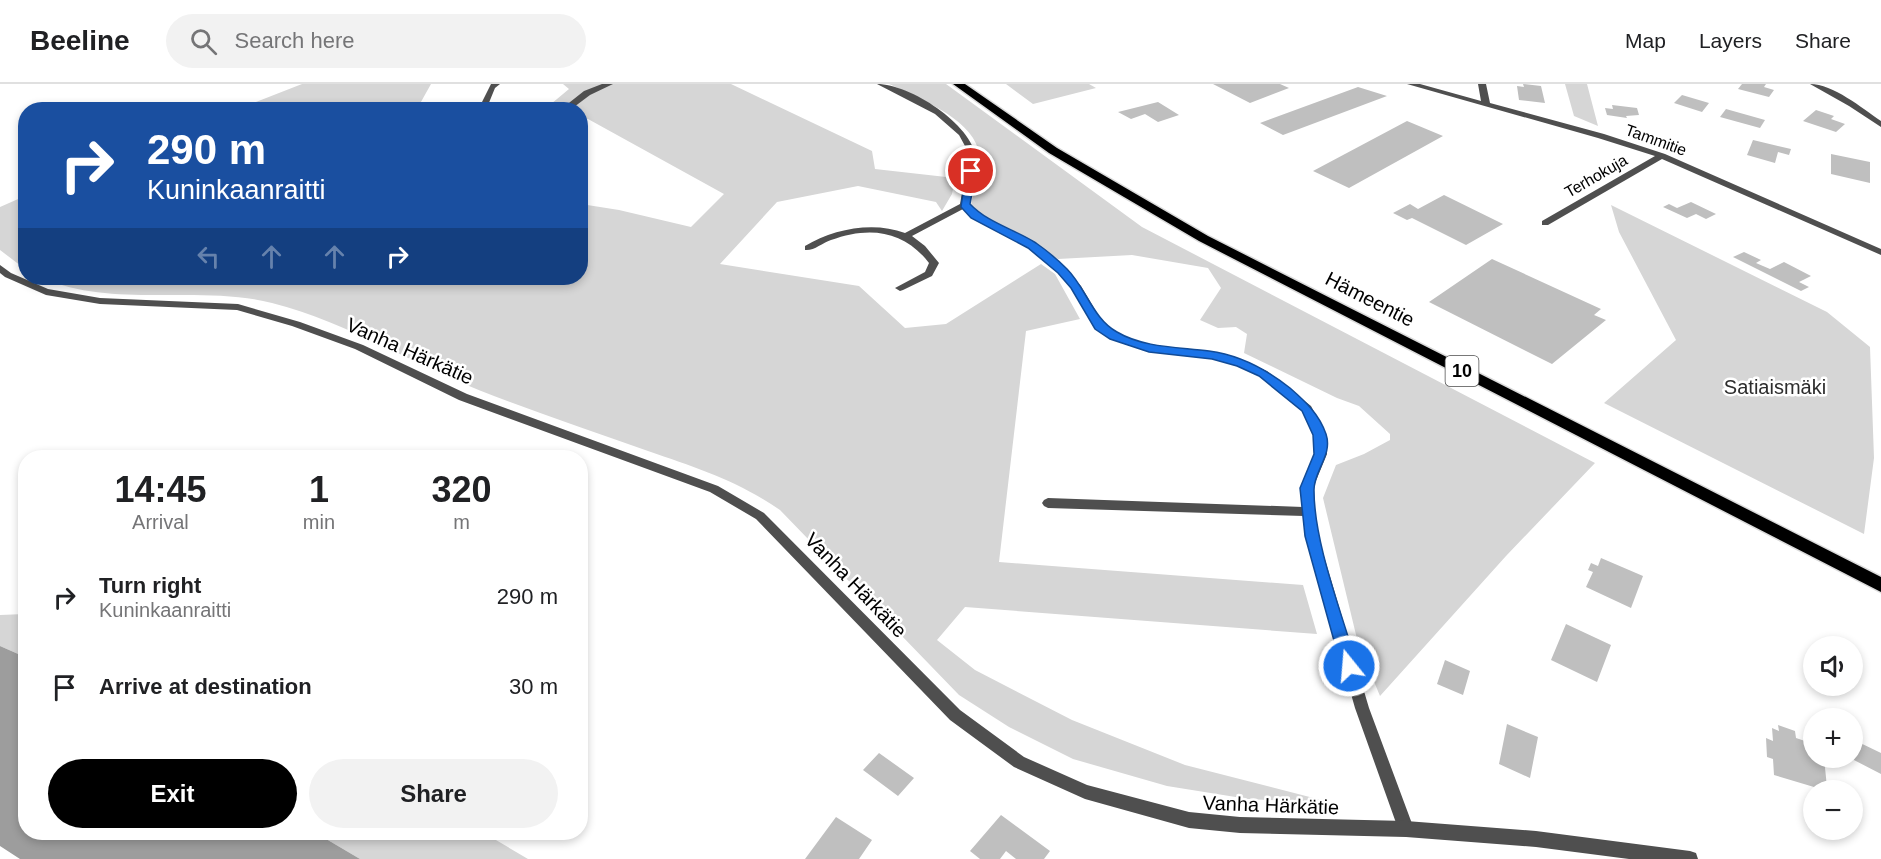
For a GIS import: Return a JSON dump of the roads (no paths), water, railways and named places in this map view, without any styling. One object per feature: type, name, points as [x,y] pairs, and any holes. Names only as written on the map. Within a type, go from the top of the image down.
[{"type":"highway","name":"Hämeentie","points":[[957,84],[1029,136],[1150,209],[1339,309],[1776,529],[1881,585]]},
{"type":"highway","name":"Hämeentie","points":[[1776,529],[1881,576]]},
{"type":"street","points":[[485,102],[492,87],[496,84]]},
{"type":"street","points":[[575,102],[587,93],[609,84]]},
{"type":"street","points":[[881,84],[925,104],[957,127],[966,137],[971,148],[972,161],[964,205]]},
{"type":"street","name":"Tammitie","points":[[1411,84],[1662,156],[1881,252]]},
{"type":"street","points":[[1482,84],[1486,105]]},
{"type":"street","points":[[1814,84],[1852,104],[1881,125]]},
{"type":"street","name":"Terhokuja","points":[[1545,223],[1662,156]]},
{"type":"street","points":[[906,236],[964,205]]},
{"type":"street","points":[[964,205],[975,216],[1032,246],[1062,271],[1076,286],[1100,327],[1114,336],[1149,348],[1212,355],[1242,364],[1263,373],[1282,386],[1307,409],[1320,435],[1321,454],[1307,488],[1312,536],[1342,644],[1406,829]]},
{"type":"street","points":[[808,248],[820,239],[833,235],[869,232],[906,236],[926,252],[934,263],[929,274],[900,288]]},
{"type":"street","name":"Vanha Härkätie","points":[[0,268],[18,279]]},
{"type":"street","name":"Vanha Härkätie","points":[[30,285],[46,292],[100,301],[238,307],[296,324],[359,347],[463,398],[714,489],[760,516],[955,715],[1019,762],[1085,792],[1189,820],[1240,825],[1406,829],[1536,839],[1690,859]]},
{"type":"street","points":[[1048,503],[1308,512]]},
{"type":"park label","name":"Satiaismäki","points":[[1775,387]]}]
